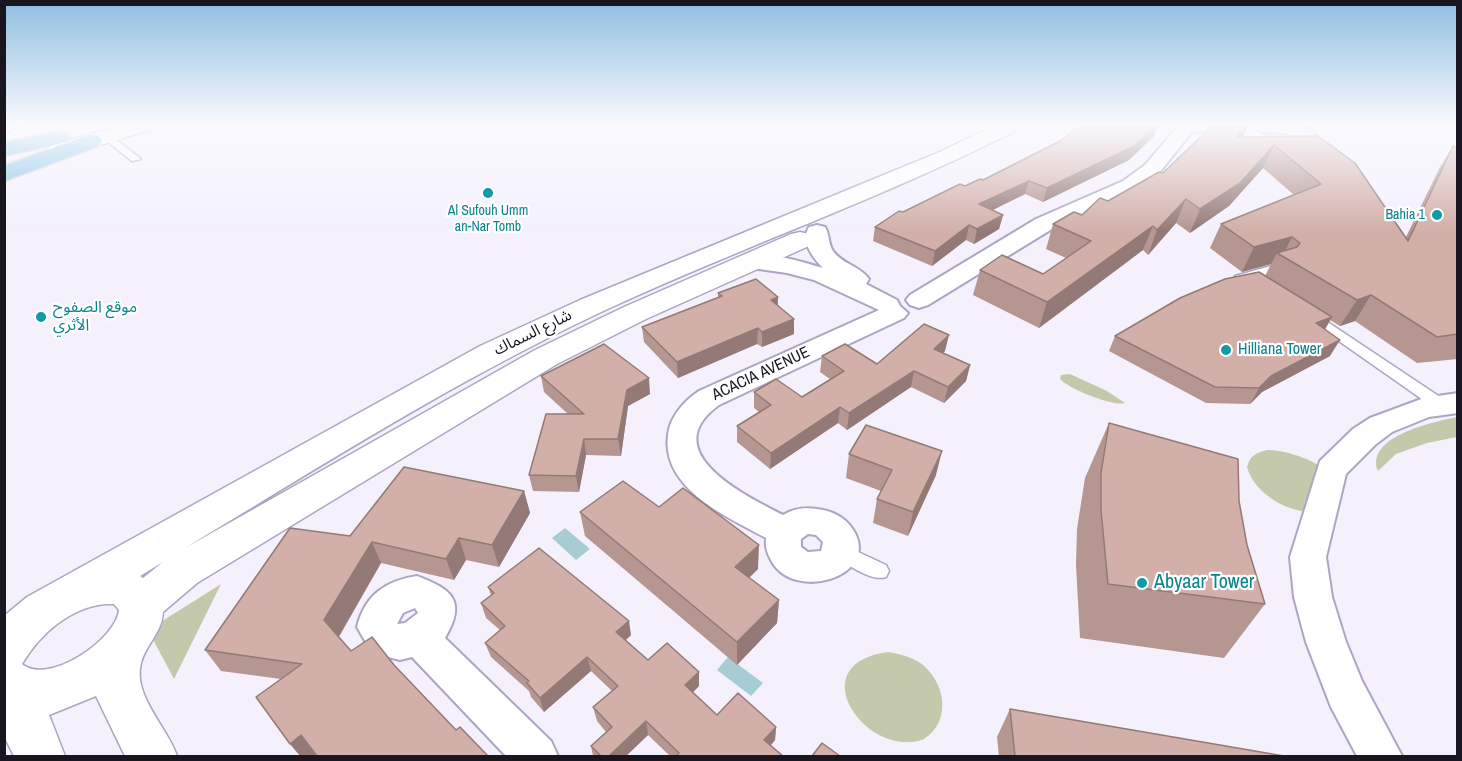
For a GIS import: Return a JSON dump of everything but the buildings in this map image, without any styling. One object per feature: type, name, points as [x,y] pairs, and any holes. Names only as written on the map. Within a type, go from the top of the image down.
[{"type":"main road","points":[[4,174],[37,160]]},
{"type":"street","points":[[4,166],[22,160]]},
{"type":"street","name":"شارع السماك","points":[[9,667],[32,617],[54,602],[77,592],[381,413],[491,353],[590,306],[942,160]]},
{"type":"street","name":"شارع السماك","points":[[77,592],[99,586],[119,587],[134,593],[142,604],[182,571],[499,383],[635,313],[753,262],[970,160]]},
{"type":"street","name":"ACACIA AVENUE","points":[[841,552],[840,537],[835,530],[818,521],[799,522],[785,532],[709,488],[695,476],[686,463],[682,449],[682,435],[686,421],[706,399],[899,304],[1044,224],[1130,185],[1152,170],[1160,160]]},
{"type":"street","points":[[817,232],[817,247],[830,262],[899,304]]},
{"type":"street","points":[[753,262],[794,267],[873,297],[899,304]]},
{"type":"street","points":[[1380,756],[1346,693],[1326,642],[1313,597],[1308,557],[1331,469],[1364,437],[1381,425],[1409,413],[1449,404]]},
{"type":"street","points":[[9,667],[45,693],[70,686],[96,673],[117,656],[133,638],[141,620],[142,604]]},
{"type":"street","points":[[419,638],[536,756]]},
{"type":"street","points":[[117,656],[116,680],[120,698],[152,756]]},
{"type":"street","points":[[9,667],[25,726],[40,756]]},
{"type":"lane","points":[[1226,283],[1278,268]]},
{"type":"lane","points":[[1247,277],[1265,287]]},
{"type":"lane","points":[[1300,309],[1449,404]]},
{"type":"lane","points":[[841,552],[879,571]]},
{"type":"green space","points":[[1070,374],[1107,391],[1125,403],[1111,402],[1072,388],[1060,379],[1061,375]]},
{"type":"green space","points":[[1457,417],[1457,437],[1427,443],[1396,454],[1378,471],[1377,459],[1382,448],[1391,440],[1418,427]]},
{"type":"green space","points":[[1267,450],[1304,458],[1328,472],[1336,482],[1340,493],[1337,505],[1314,512],[1304,511],[1283,505],[1264,493],[1247,467],[1254,455]]},
{"type":"green space","points":[[221,584],[174,679],[148,630]]},
{"type":"green space","points":[[888,652],[919,662],[935,679],[940,689],[942,711],[939,721],[924,739],[903,742],[882,736],[864,724],[851,708],[845,691],[848,674],[861,660]]},
{"type":"water","points":[[565,528],[590,549],[576,560],[552,538]]},
{"type":"water","points":[[728,657],[763,683],[751,696],[717,670]]},
{"type":"place","name":"Al Sufouh Umm an-Nar Tomb","points":[[488,193]]},
{"type":"place","name":"Bahia 1","points":[[1437,215]]},
{"type":"place","name":"موقع الصفوح الأثري","points":[[41,317]]},
{"type":"place","name":"Hilliana Tower","points":[[1226,350]]},
{"type":"place","name":"Abyaar Tower","points":[[1142,583]]}]
